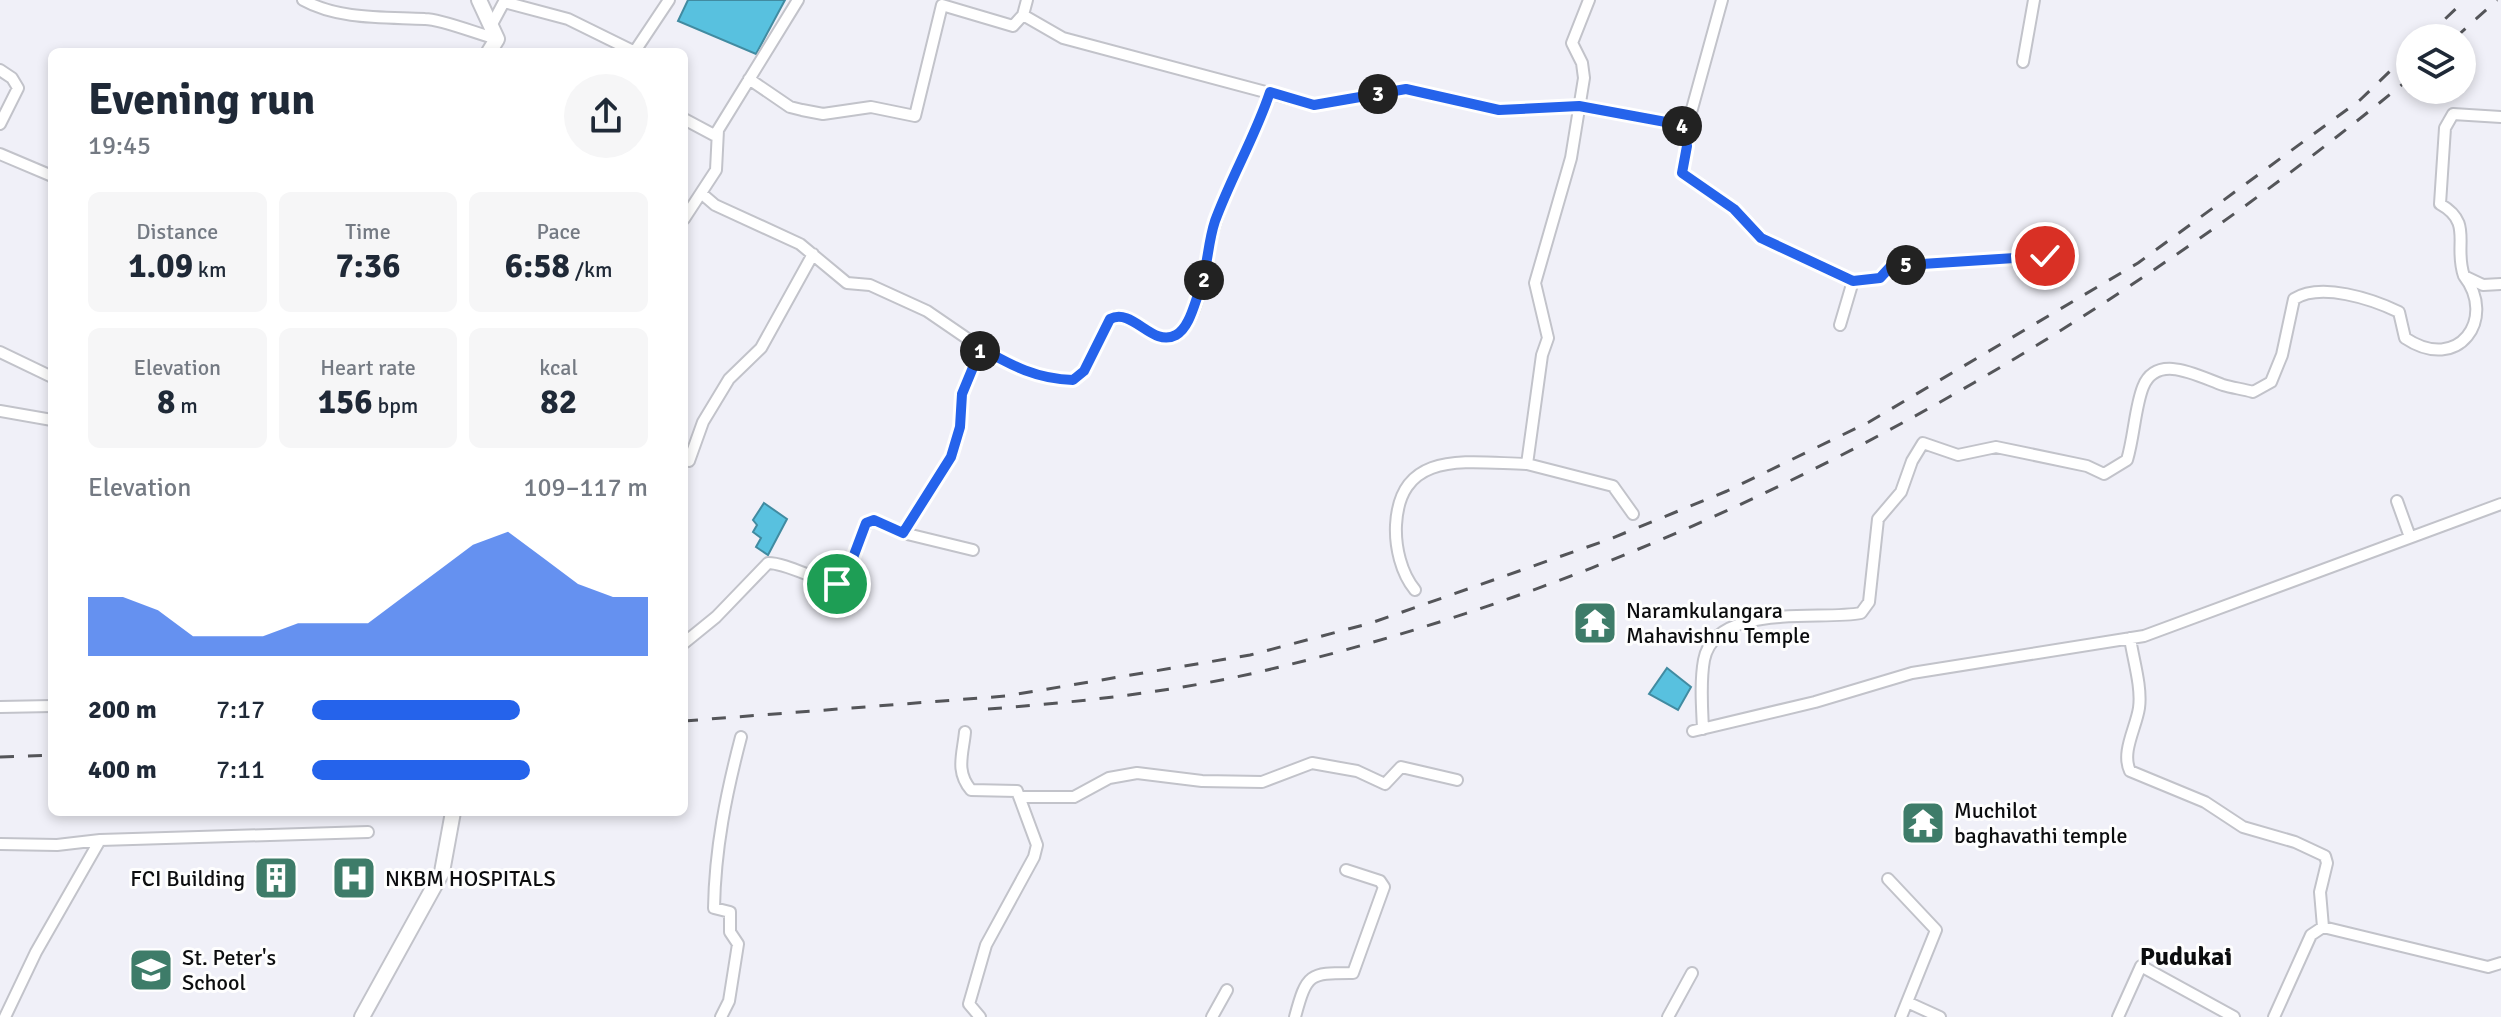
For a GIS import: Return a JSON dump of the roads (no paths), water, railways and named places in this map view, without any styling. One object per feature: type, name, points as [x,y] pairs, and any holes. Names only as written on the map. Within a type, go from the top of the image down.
[{"type":"main road","points":[[479,0],[494,33],[490,48]]},
{"type":"main road","points":[[362,1017],[442,872],[452,816]]},
{"type":"street","points":[[303,0],[317,7],[368,17],[425,19],[494,33],[505,1],[568,19],[629,48]]},
{"type":"street","points":[[637,48],[669,0]]},
{"type":"street","points":[[688,121],[714,135],[798,0]]},
{"type":"street","points":[[749,79],[790,107],[802,110],[823,114],[871,107],[915,116],[942,5],[1013,26],[1023,15],[1027,0]]},
{"type":"street","points":[[1527,464],[1542,355],[1548,338],[1535,283],[1571,158],[1584,78],[1582,63],[1572,43],[1589,0]]},
{"type":"street","points":[[1722,0],[1692,109],[1682,125],[1687,146],[1682,173],[1734,209],[1761,238],[1853,281],[1880,278],[1891,266],[2045,256]]},
{"type":"street","points":[[2023,62],[2034,0]]},
{"type":"street","points":[[1023,15],[1063,38],[1314,105],[1406,89],[1511,112],[1579,106],[1682,125]]},
{"type":"street","points":[[0,70],[12,78],[18,88],[0,124]]},
{"type":"street","points":[[701,193],[715,205],[766,227],[813,254],[847,283],[870,285],[927,311],[1016,368],[1047,379],[1073,380],[1084,371],[1110,319],[1116,316],[1128,318],[1145,331],[1162,336],[1173,337],[1183,330],[1205,276],[1215,222],[1253,141],[1270,92]]},
{"type":"street","points":[[2501,117],[2453,114],[2445,128],[2440,204],[2455,213],[2460,221],[2459,262],[2473,288],[2473,322],[2468,337],[2456,348],[2439,351],[2405,338],[2399,312],[2387,306],[2341,295],[2304,293],[2294,299],[2282,355],[2271,382],[2253,392],[2222,385],[2212,377],[2160,369],[2151,373],[2142,389],[2127,460],[2104,474],[2078,464],[1996,447],[1958,455],[1923,443],[1912,461],[1901,492],[1878,519],[1869,602],[1861,613],[1759,617],[1711,644],[1704,659],[1698,730],[1912,673],[2144,636],[2501,504]]},
{"type":"street","points":[[688,213],[716,170],[718,130]]},
{"type":"street","points":[[0,154],[48,174]]},
{"type":"street","points":[[688,460],[703,422],[729,379],[761,348],[813,254]]},
{"type":"street","points":[[2464,276],[2483,285],[2501,284]]},
{"type":"street","points":[[1840,325],[1853,281]]},
{"type":"street","points":[[903,533],[951,457],[960,427],[962,394],[981,348]]},
{"type":"street","points":[[0,352],[48,375]]},
{"type":"street","points":[[0,411],[48,419]]},
{"type":"street","points":[[1415,590],[1407,580],[1395,542],[1403,487],[1419,471],[1437,467],[1527,464],[1613,486],[1633,514]]},
{"type":"street","points":[[2397,501],[2410,537]]},
{"type":"street","points":[[688,640],[716,617],[768,563],[779,563],[812,579],[837,584],[845,579],[866,523],[874,520],[903,533],[973,550]]},
{"type":"street","points":[[2130,638],[2139,706],[2131,736],[2127,765],[2130,771],[2205,802],[2243,827],[2295,842],[2325,856],[2320,892],[2323,927]]},
{"type":"street","points":[[0,707],[48,706]]},
{"type":"street","points":[[965,732],[959,768],[971,790],[1017,791],[1022,797],[1037,845],[1034,857],[986,945],[969,1004],[980,1017]]},
{"type":"street","points":[[721,1017],[729,1001],[738,944],[730,932],[730,912],[714,908],[712,883],[728,790],[741,737]]},
{"type":"street","points":[[1022,797],[1074,797],[1109,778],[1137,773],[1202,781],[1262,782],[1312,763],[1357,771],[1385,784],[1401,767],[1457,780]]},
{"type":"street","points":[[0,844],[57,845],[100,840],[368,832]]},
{"type":"street","points":[[5,1017],[36,952],[100,840]]},
{"type":"street","points":[[1295,1017],[1302,991],[1315,974],[1353,973],[1384,887],[1380,881],[1346,870]]},
{"type":"street","points":[[1888,879],[1936,930],[1901,1017]]},
{"type":"street","points":[[2274,1017],[2311,935],[2323,927],[2488,967],[2501,963]]},
{"type":"street","points":[[2118,1017],[2141,966],[2234,1017]]},
{"type":"street","points":[[1668,1017],[1692,973]]},
{"type":"street","points":[[1212,1017],[1227,990]]},
{"type":"street","points":[[1907,1002],[1940,1017]]},
{"type":"water","points":[[688,0],[785,0],[756,54],[678,21]]},
{"type":"water","points":[[764,503],[787,519],[768,555],[756,547],[761,538],[753,532],[757,525],[753,520]]},
{"type":"water","points":[[1667,668],[1691,687],[1678,710],[1649,694]]},
{"type":"railway","points":[[2440,24],[2465,0]]},
{"type":"railway","points":[[2470,24],[2497,0]]},
{"type":"railway","points":[[688,721],[1006,696],[1250,655],[1371,623],[1610,539],[1727,491],[1869,422],[2138,263],[2360,100],[2396,65]]},
{"type":"railway","points":[[988,709],[1127,695],[1263,671],[1420,628],[1574,575],[1724,512],[1870,440],[2012,360],[2150,273],[2282,178],[2396,89]]},
{"type":"railway","points":[[0,757],[48,755]]},
{"type":"place","name":"Naramkulangara Mahavishnu Temple","points":[[1595,623]]},
{"type":"place","name":"Muchilot baghavathi temple","points":[[1923,823]]},
{"type":"place","name":"FCI Building","points":[[276,878]]},
{"type":"place","name":"NKBM HOSPITALS","points":[[354,878]]},
{"type":"place","name":"St. Peter's School","points":[[151,970]]},
{"type":"district","name":"Pudukai","points":[[2186,957]]}]
